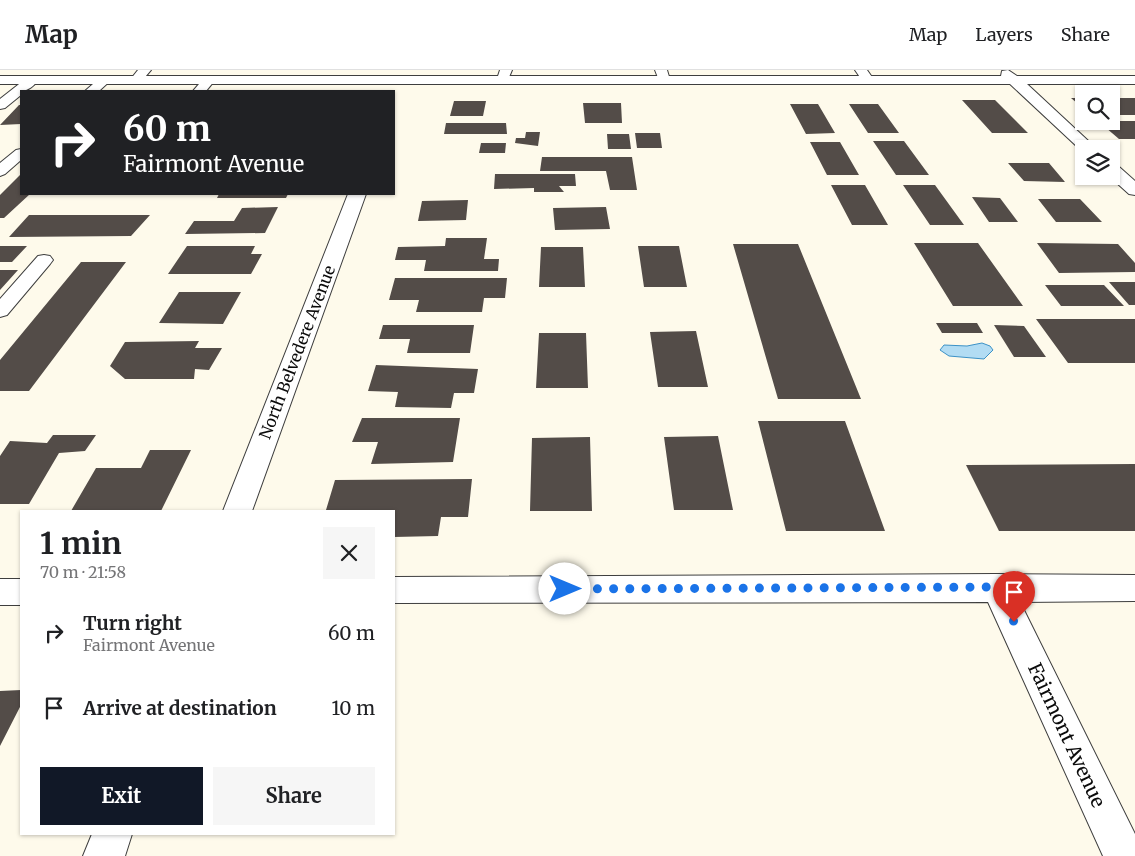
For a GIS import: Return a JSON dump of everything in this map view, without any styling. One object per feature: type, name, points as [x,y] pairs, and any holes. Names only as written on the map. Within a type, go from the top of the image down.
[{"type":"street","points":[[0,80],[105,80],[141,75],[209,80],[402,75],[1008,75],[1135,80]]},
{"type":"street","points":[[395,93],[402,75]]},
{"type":"street","points":[[1008,75],[1080,140]]},
{"type":"street","points":[[1120,176],[1135,190]]},
{"type":"street","name":"North Belvedere Avenue","points":[[237,510],[357,195]]},
{"type":"street","name":"Fairmont Avenue","points":[[997,587],[1124,856]]},
{"type":"street","points":[[395,590],[1135,588]]},
{"type":"street","points":[[0,592],[20,592]]},
{"type":"street","points":[[104,856],[112,835]]},
{"type":"lane","points":[[0,105],[32,80]]},
{"type":"lane","points":[[93,90],[105,80]]},
{"type":"lane","points":[[200,90],[209,80]]},
{"type":"lane","points":[[0,171],[20,154]]},
{"type":"lane","points":[[0,311],[44,260]]},
{"type":"water","points":[[982,343],[990,346],[993,350],[984,359],[949,356],[940,350],[944,345],[967,346]]},
{"type":"building","points":[[1120,98],[1135,98],[1135,115],[1120,115]]},
{"type":"building","points":[[962,100],[995,100],[1028,133],[992,133]]},
{"type":"building","points":[[454,101],[486,101],[483,116],[450,116]]},
{"type":"building","points":[[583,103],[621,103],[622,123],[585,123]]},
{"type":"building","points":[[790,104],[818,104],[835,133],[806,134]]},
{"type":"building","points":[[849,104],[878,104],[899,133],[868,133]]},
{"type":"building","points":[[19,105],[20,105],[20,124],[0,125]]},
{"type":"building","points":[[1120,121],[1135,121],[1135,139],[1119,139],[1108,130],[1120,130]]},
{"type":"building","points":[[446,123],[506,123],[507,134],[444,134]]},
{"type":"building","points":[[526,132],[540,132],[538,146],[515,143],[516,138],[525,138]]},
{"type":"building","points":[[635,133],[660,133],[662,148],[637,148]]},
{"type":"building","points":[[607,134],[629,134],[631,149],[608,149]]},
{"type":"building","points":[[873,141],[904,141],[929,175],[896,175]]},
{"type":"building","points":[[810,142],[840,142],[859,175],[827,175]]},
{"type":"building","points":[[481,143],[506,143],[505,153],[479,153]]},
{"type":"building","points":[[542,157],[632,157],[637,190],[610,190],[606,171],[540,171]]},
{"type":"building","points":[[1008,163],[1049,163],[1065,182],[1024,181]]},
{"type":"building","points":[[495,174],[575,174],[576,186],[559,186],[564,192],[534,192],[534,188],[494,189]]},
{"type":"building","points":[[20,175],[20,195],[29,195],[4,218],[0,218],[0,195]]},
{"type":"building","points":[[831,185],[865,185],[888,225],[852,225]]},
{"type":"building","points":[[903,185],[935,185],[964,225],[930,225]]},
{"type":"building","points":[[218,195],[288,195],[286,198],[217,198]]},
{"type":"building","points":[[972,197],[1000,198],[1018,222],[989,222]]},
{"type":"building","points":[[1038,199],[1080,199],[1102,222],[1056,222]]},
{"type":"building","points":[[468,200],[466,220],[418,221],[422,201]]},
{"type":"building","points":[[278,207],[265,233],[185,234],[194,221],[234,221],[242,208]]},
{"type":"building","points":[[606,207],[610,229],[555,230],[553,208]]},
{"type":"building","points":[[29,215],[150,215],[131,236],[9,237]]},
{"type":"building","points":[[446,238],[487,238],[484,259],[499,259],[498,271],[424,271],[426,260],[395,260],[398,247],[445,246]]},
{"type":"building","points":[[914,243],[978,243],[1023,306],[953,306]]},
{"type":"building","points":[[1037,243],[1118,244],[1135,263],[1135,272],[1059,273]]},
{"type":"building","points":[[733,244],[798,244],[861,399],[778,399]]},
{"type":"building","points":[[0,246],[27,246],[12,262],[0,262]]},
{"type":"building","points":[[187,246],[255,246],[251,254],[262,254],[251,274],[168,274]]},
{"type":"building","points":[[638,246],[679,246],[687,287],[644,287]]},
{"type":"building","points":[[541,247],[583,247],[585,287],[539,287]]},
{"type":"building","points":[[81,262],[126,262],[29,391],[0,391],[0,360]]},
{"type":"building","points":[[0,270],[18,270],[0,290]]},
{"type":"building","points":[[395,278],[507,278],[505,298],[484,298],[482,312],[416,312],[419,300],[389,300]]},
{"type":"building","points":[[1109,282],[1135,282],[1135,305],[1129,305]]},
{"type":"building","points":[[1045,285],[1104,285],[1124,306],[1061,306]]},
{"type":"building","points":[[179,292],[241,292],[223,324],[159,323]]},
{"type":"building","points":[[1036,319],[1135,319],[1135,363],[1068,363]]},
{"type":"building","points":[[936,323],[977,323],[983,333],[942,333]]},
{"type":"building","points":[[383,325],[474,325],[470,353],[407,353],[410,339],[379,339]]},
{"type":"building","points":[[994,325],[1024,326],[1046,357],[1014,357]]},
{"type":"building","points":[[696,331],[708,387],[658,387],[650,332]]},
{"type":"building","points":[[539,333],[586,333],[588,388],[536,388]]},
{"type":"building","points":[[199,341],[195,348],[222,348],[209,370],[195,369],[194,379],[125,379],[110,366],[125,342]]},
{"type":"building","points":[[376,365],[478,369],[474,393],[454,393],[451,408],[395,407],[398,392],[368,391]]},
{"type":"building","points":[[362,418],[460,418],[453,462],[371,464],[378,442],[352,442]]},
{"type":"building","points":[[758,421],[845,421],[885,531],[786,531]]},
{"type":"building","points":[[53,435],[96,435],[85,451],[59,453],[29,504],[0,504],[0,456],[10,441],[47,443]]},
{"type":"building","points":[[718,436],[733,510],[674,510],[664,437]]},
{"type":"building","points":[[590,437],[592,511],[530,511],[532,438]]},
{"type":"building","points":[[150,450],[191,450],[161,510],[72,510],[96,468],[141,468]]},
{"type":"building","points":[[1135,464],[1135,531],[999,531],[966,465]]},
{"type":"building","points":[[472,479],[468,517],[441,517],[438,536],[395,537],[395,510],[326,510],[335,480]]},
{"type":"building","points":[[20,690],[20,707],[0,746],[0,691]]},
{"type":"route","points":[[565,589],[997,587],[1014,622]]}]
